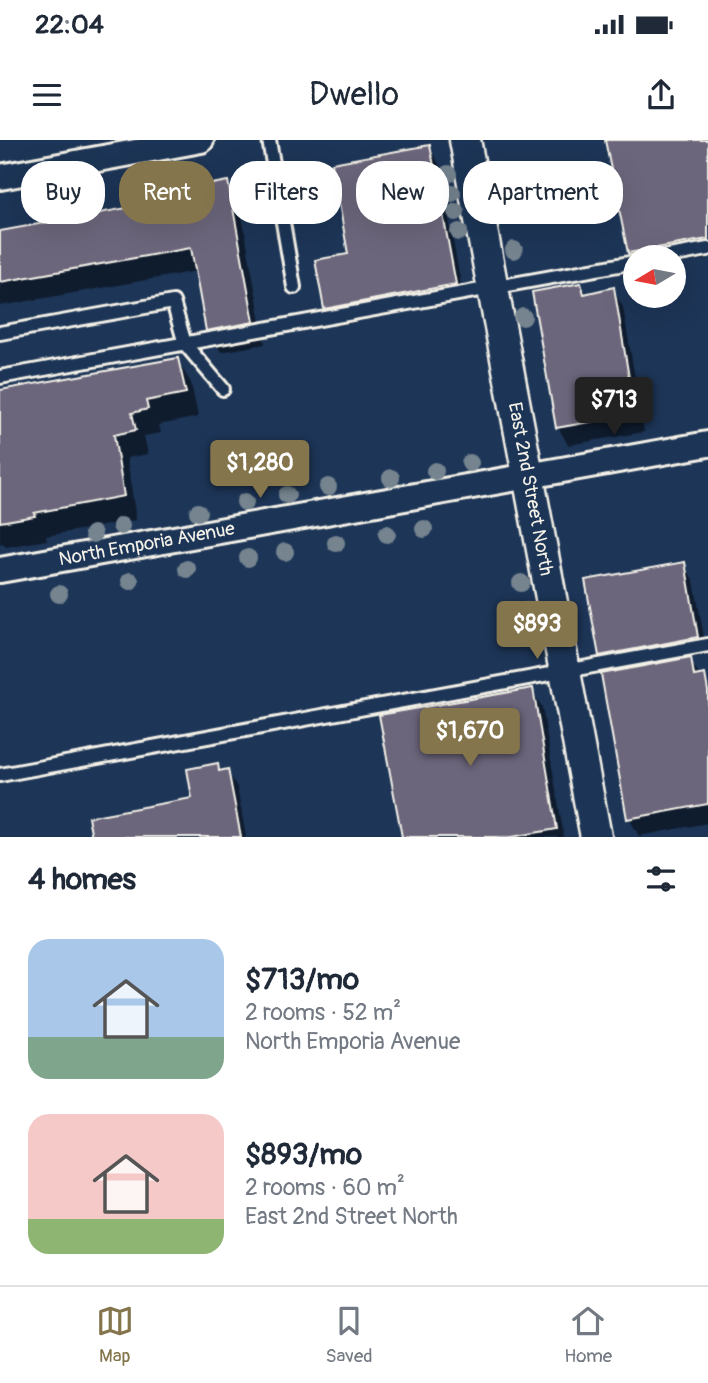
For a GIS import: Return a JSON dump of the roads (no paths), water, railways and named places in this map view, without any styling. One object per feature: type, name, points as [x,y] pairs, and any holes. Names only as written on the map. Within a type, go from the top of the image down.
[{"type":"street","points":[[0,177],[155,144],[201,140]]},
{"type":"street","name":"East 2nd Street North","points":[[466,140],[596,837]]},
{"type":"street","name":"North Emporia Avenue","points":[[0,570],[708,444]]},
{"type":"lane","points":[[270,140],[294,287]]},
{"type":"lane","points":[[686,253],[708,249]]},
{"type":"lane","points":[[0,377],[623,264]]},
{"type":"lane","points":[[0,333],[173,302],[185,344],[223,389]]},
{"type":"lane","points":[[0,775],[708,645]]}]
